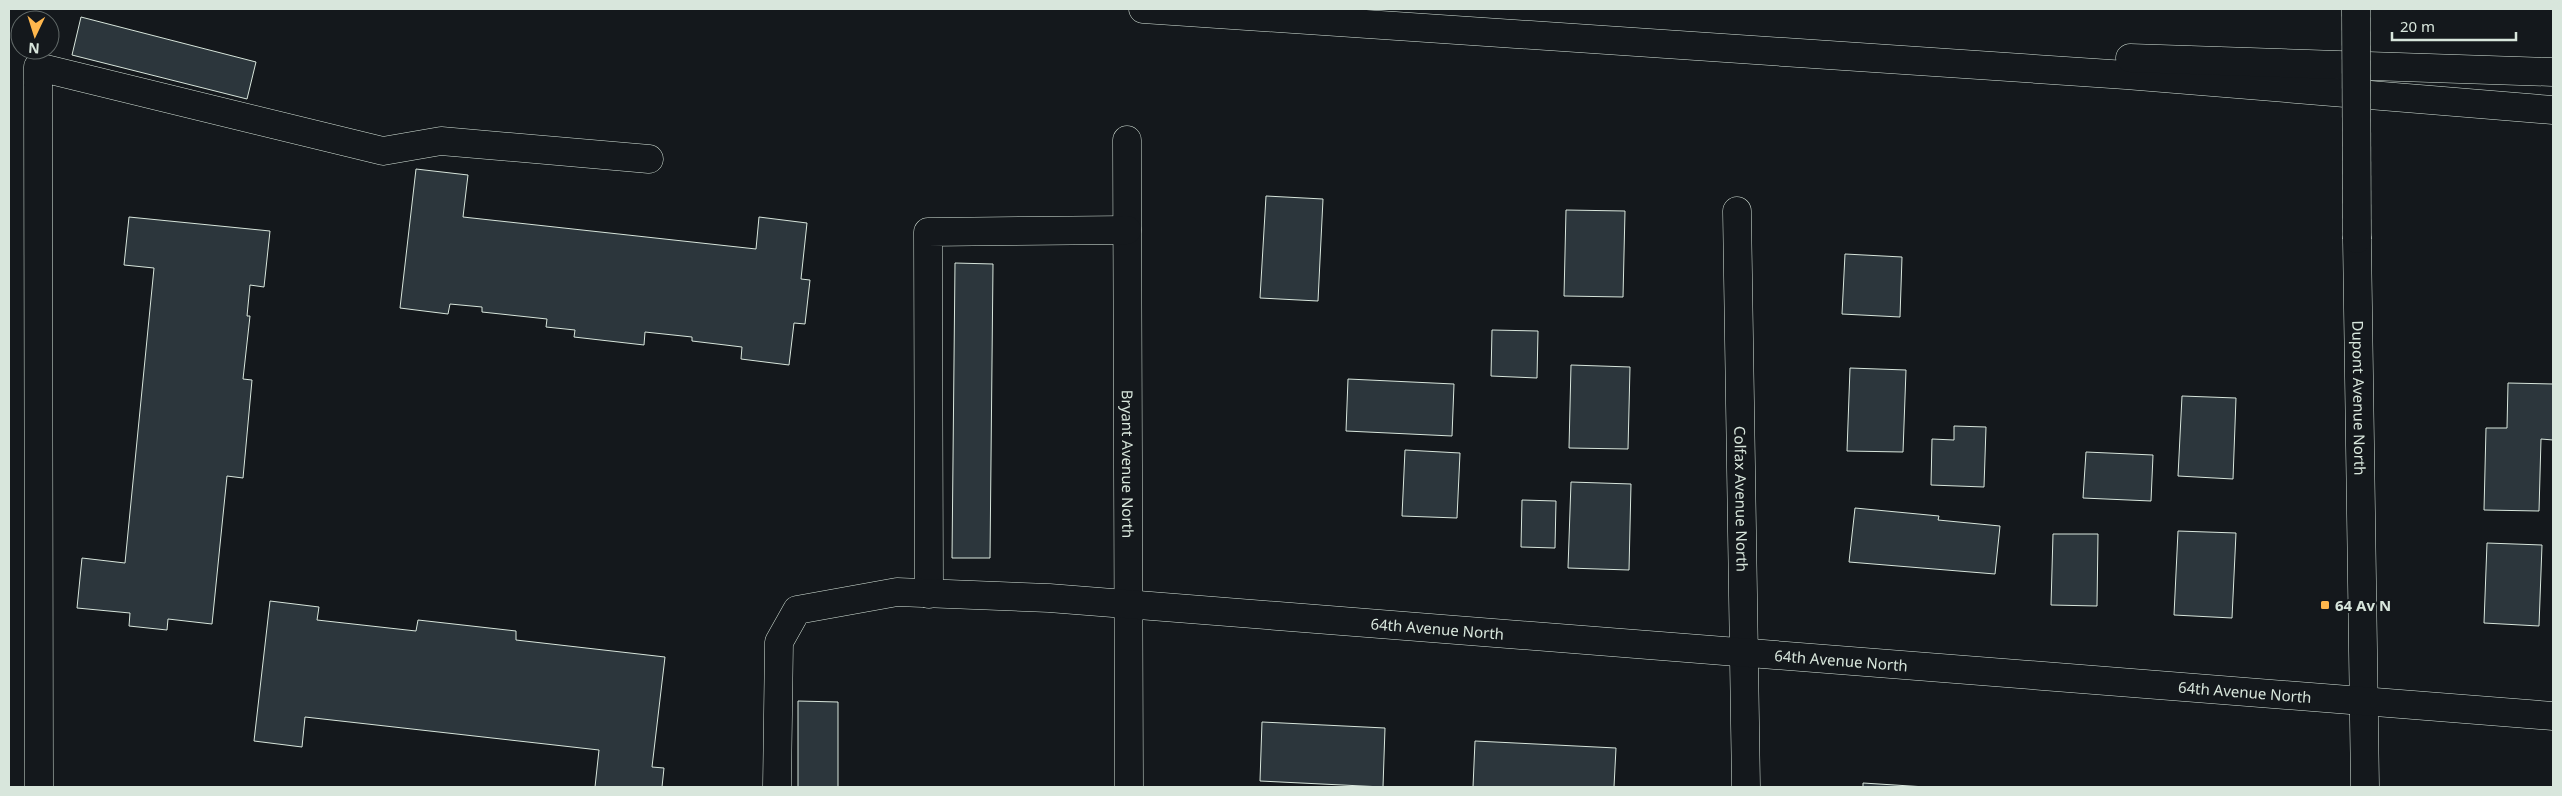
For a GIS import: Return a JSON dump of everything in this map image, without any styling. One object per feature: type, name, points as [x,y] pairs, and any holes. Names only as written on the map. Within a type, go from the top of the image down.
[{"type":"main road","points":[[1143,9],[2126,76],[2553,110]]},
{"type":"main road","name":"Dupont Avenue North","points":[[2356,9],[2357,239],[2365,787]]},
{"type":"main road","points":[[1666,44],[2553,72]]},
{"type":"main road","points":[[38,787],[38,67],[383,151],[441,141],[649,159]]},
{"type":"main road","name":"Bryant Avenue North","points":[[1127,140],[1129,787]]},
{"type":"main road","name":"Colfax Avenue North","points":[[1736,210],[1746,652],[1746,787]]},
{"type":"main road","points":[[929,594],[928,232],[1127,230]]},
{"type":"main road","name":"64th Avenue North","points":[[777,787],[779,642],[797,610],[897,592],[1049,598],[2553,716]]},
{"type":"building","points":[[81,17],[256,62],[247,99],[72,55]]},
{"type":"building","points":[[416,169],[468,175],[463,217],[756,249],[759,217],[807,223],[801,279],[810,280],[805,324],[794,323],[789,365],[741,359],[742,347],[692,341],[692,337],[645,332],[644,345],[574,337],[575,330],[546,327],[547,319],[482,312],[482,307],[450,304],[448,314],[400,308]]},
{"type":"building","points":[[1266,196],[1323,199],[1318,301],[1260,298]]},
{"type":"building","points":[[1566,210],[1625,211],[1623,297],[1564,296]]},
{"type":"building","points":[[129,217],[270,231],[264,287],[250,285],[247,316],[250,316],[243,379],[252,380],[243,478],[227,476],[212,624],[168,619],[167,630],[129,626],[130,613],[77,608],[82,558],[125,563],[154,268],[124,265]]},
{"type":"building","points":[[1845,254],[1902,257],[1900,317],[1842,314]]},
{"type":"building","points":[[955,263],[993,264],[990,558],[952,558]]},
{"type":"building","points":[[1492,330],[1538,331],[1537,378],[1491,376]]},
{"type":"building","points":[[1571,365],[1630,367],[1628,449],[1569,448]]},
{"type":"building","points":[[1850,368],[1906,370],[1903,452],[1847,451]]},
{"type":"building","points":[[1348,379],[1454,384],[1452,436],[1346,431]]},
{"type":"building","points":[[2508,383],[2553,384],[2553,440],[2541,439],[2539,511],[2484,510],[2486,428],[2507,428]]},
{"type":"building","points":[[2182,396],[2236,398],[2233,479],[2178,476]]},
{"type":"building","points":[[1954,426],[1986,427],[1984,487],[1931,485],[1932,439],[1954,440]]},
{"type":"building","points":[[1405,450],[1460,453],[1457,518],[1402,516]]},
{"type":"building","points":[[2086,452],[2153,455],[2151,501],[2083,498]]},
{"type":"building","points":[[1571,482],[1631,484],[1629,570],[1568,568]]},
{"type":"building","points":[[1522,500],[1556,501],[1555,548],[1521,547]]},
{"type":"building","points":[[1855,508],[1939,516],[1938,520],[2000,526],[1995,574],[1849,562]]},
{"type":"building","points":[[2178,531],[2236,533],[2232,618],[2174,615]]},
{"type":"building","points":[[2053,534],[2098,534],[2097,606],[2051,605]]},
{"type":"building","points":[[2487,543],[2542,545],[2539,626],[2484,623]]},
{"type":"building","points":[[270,601],[319,607],[317,620],[416,631],[418,620],[516,631],[516,640],[665,657],[652,767],[664,768],[662,787],[595,787],[599,750],[305,717],[302,747],[254,741]]},
{"type":"building","points":[[798,701],[838,702],[838,787],[798,787]]},
{"type":"building","points":[[1262,722],[1385,728],[1383,787],[1260,781]]},
{"type":"building","points":[[1475,741],[1616,748],[1614,787],[1473,787]]},
{"type":"building","points":[[1863,783],[1926,787],[1863,787]]},
{"type":"place","name":"64 Av N","points":[[2325,605]]}]
